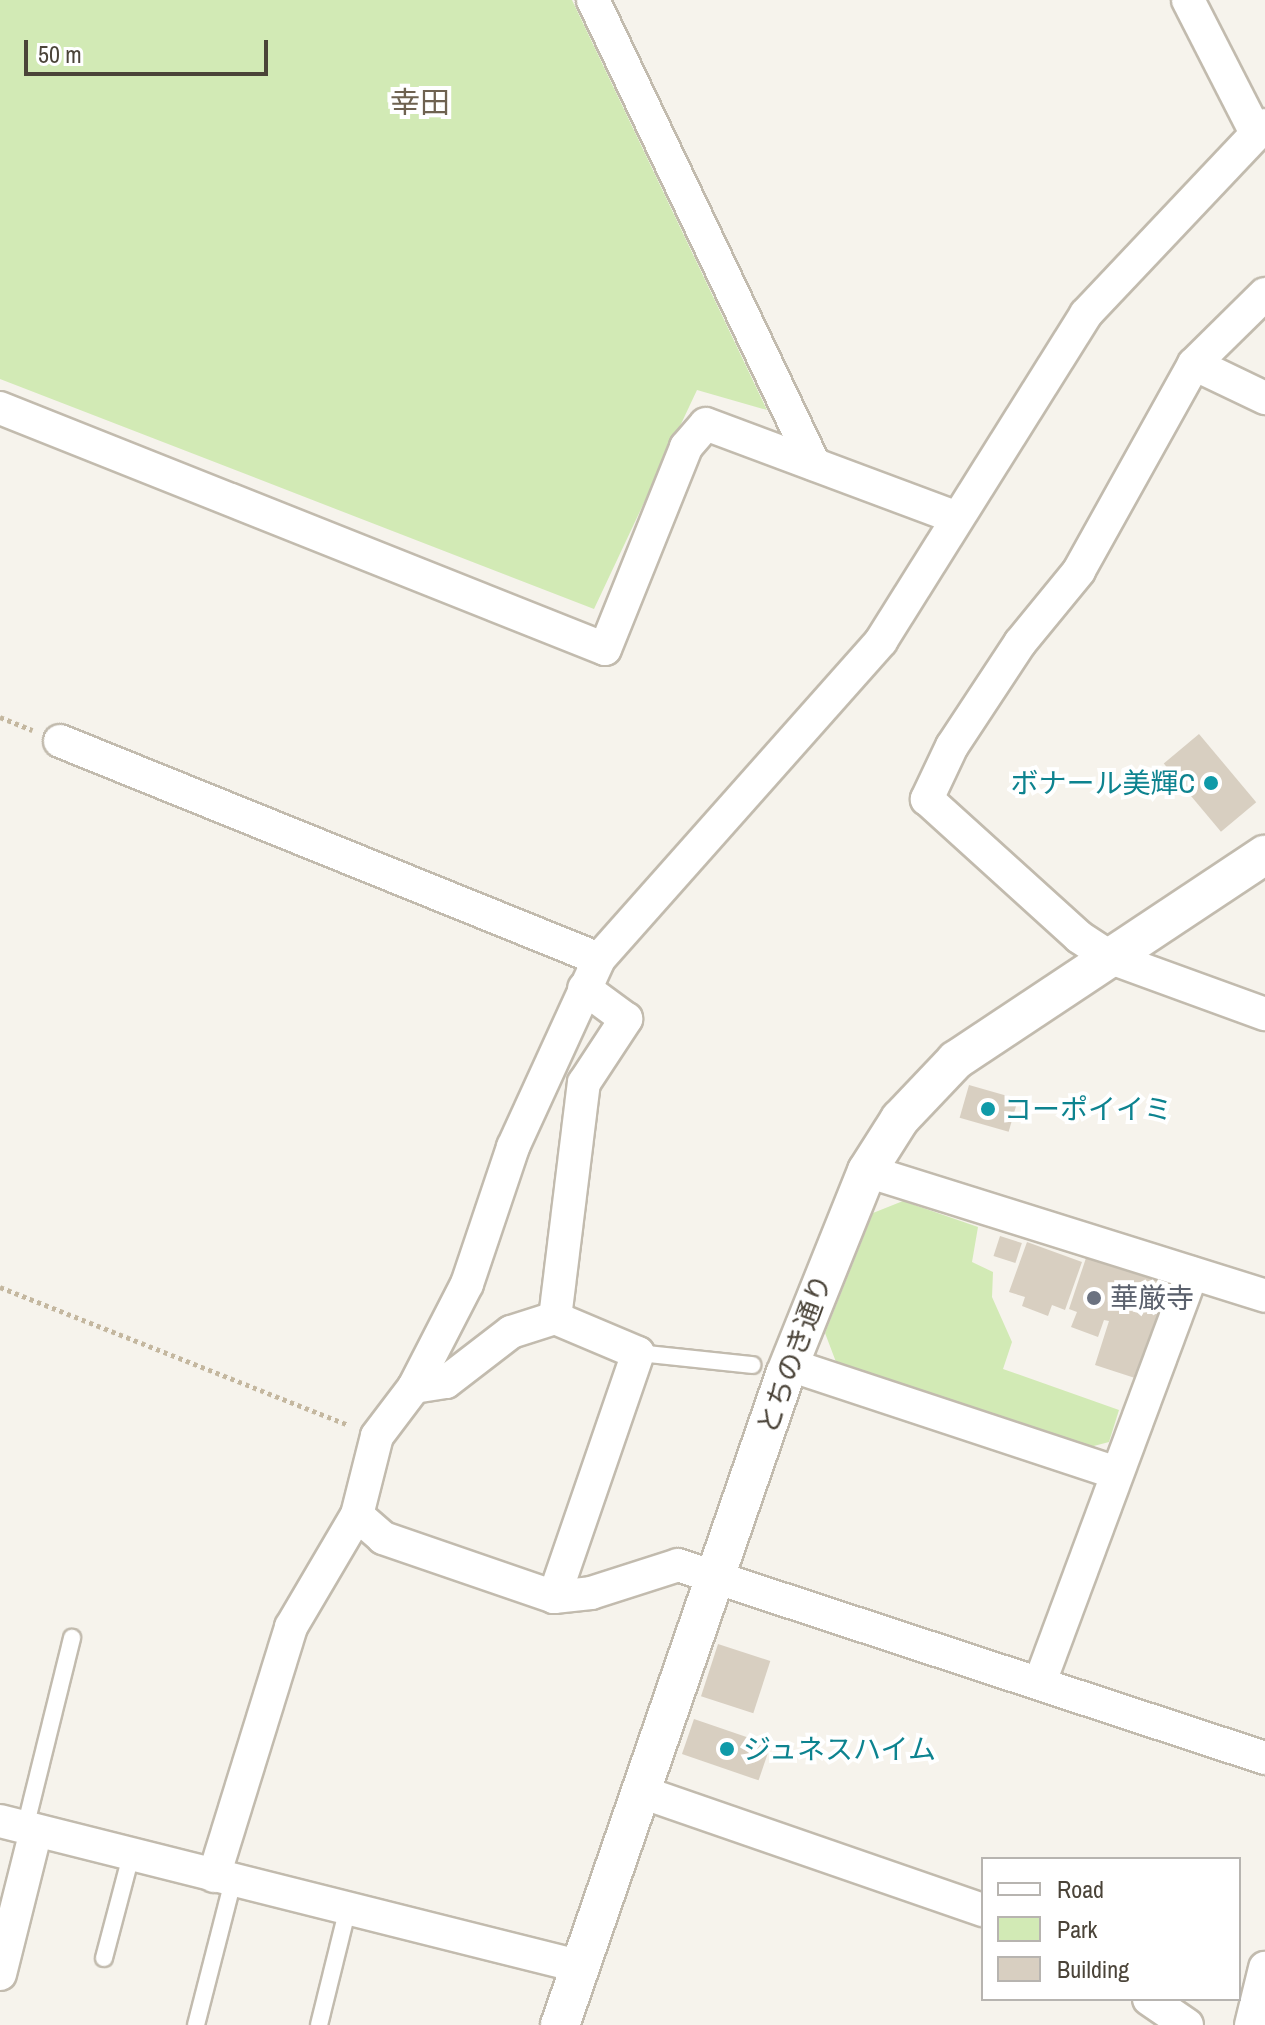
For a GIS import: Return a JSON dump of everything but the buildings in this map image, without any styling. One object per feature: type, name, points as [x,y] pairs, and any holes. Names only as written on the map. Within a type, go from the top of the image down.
[{"type":"street","points":[[593,0],[814,464]]},
{"type":"street","points":[[224,1878],[291,1627],[357,1515],[377,1436],[414,1387],[467,1284],[513,1147],[599,959],[881,641],[955,517],[1086,314],[1261,129],[1188,0]]},
{"type":"street","points":[[1265,294],[1194,364],[1079,571],[1020,643],[952,746],[927,799],[1079,937],[1111,958],[1265,1014]]},
{"type":"street","points":[[1194,364],[1265,398]]},
{"type":"street","points":[[0,408],[605,649],[686,447],[706,424],[955,517]]},
{"type":"street","points":[[60,741],[599,959]]},
{"type":"street","name":"とちのき通り","points":[[560,2025],[578,1966],[790,1365],[867,1171],[900,1119],[956,1060],[1265,855]]},
{"type":"street","points":[[555,1318],[584,1083],[626,1019],[584,988]]},
{"type":"street","points":[[867,1171],[1265,1296]]},
{"type":"street","points":[[1040,1682],[1192,1273]]},
{"type":"street","points":[[414,1387],[446,1382],[511,1332],[555,1318],[638,1353],[554,1597]]},
{"type":"street","points":[[790,1365],[1116,1473]]},
{"type":"street","points":[[357,1515],[383,1538],[554,1597],[591,1593],[678,1565],[1265,1758]]},
{"type":"street","points":[[639,1791],[981,1909]]},
{"type":"street","points":[[0,1974],[20,1827],[578,1966]]},
{"type":"street","points":[[1251,2025],[1265,1968]]},
{"type":"street","points":[[1152,2001],[1187,2025]]},
{"type":"lane","points":[[638,1353],[752,1365]]},
{"type":"lane","points":[[20,1827],[72,1638]]},
{"type":"lane","points":[[104,1958],[131,1856]]},
{"type":"lane","points":[[196,2025],[224,1878]]},
{"type":"lane","points":[[319,2025],[348,1908]]},
{"type":"path","points":[[0,1287],[377,1436]]},
{"type":"green space","points":[[0,0],[572,0],[767,410],[697,390],[594,609],[0,379]]},
{"type":"green space","points":[[903,1201],[978,1227],[972,1262],[993,1272],[992,1297],[1012,1342],[1003,1369],[1119,1410],[1109,1442],[1090,1447],[836,1362],[825,1333],[873,1213]]},
{"type":"place","name":"ボナール美輝C","points":[[1211,783]]},
{"type":"place","name":"コーポイイミ","points":[[988,1109]]},
{"type":"place","name":"華厳寺","points":[[1094,1298]]},
{"type":"place","name":"ジュネスハイム","points":[[727,1749]]},
{"type":"district","name":"幸田","points":[[420,102]]}]
